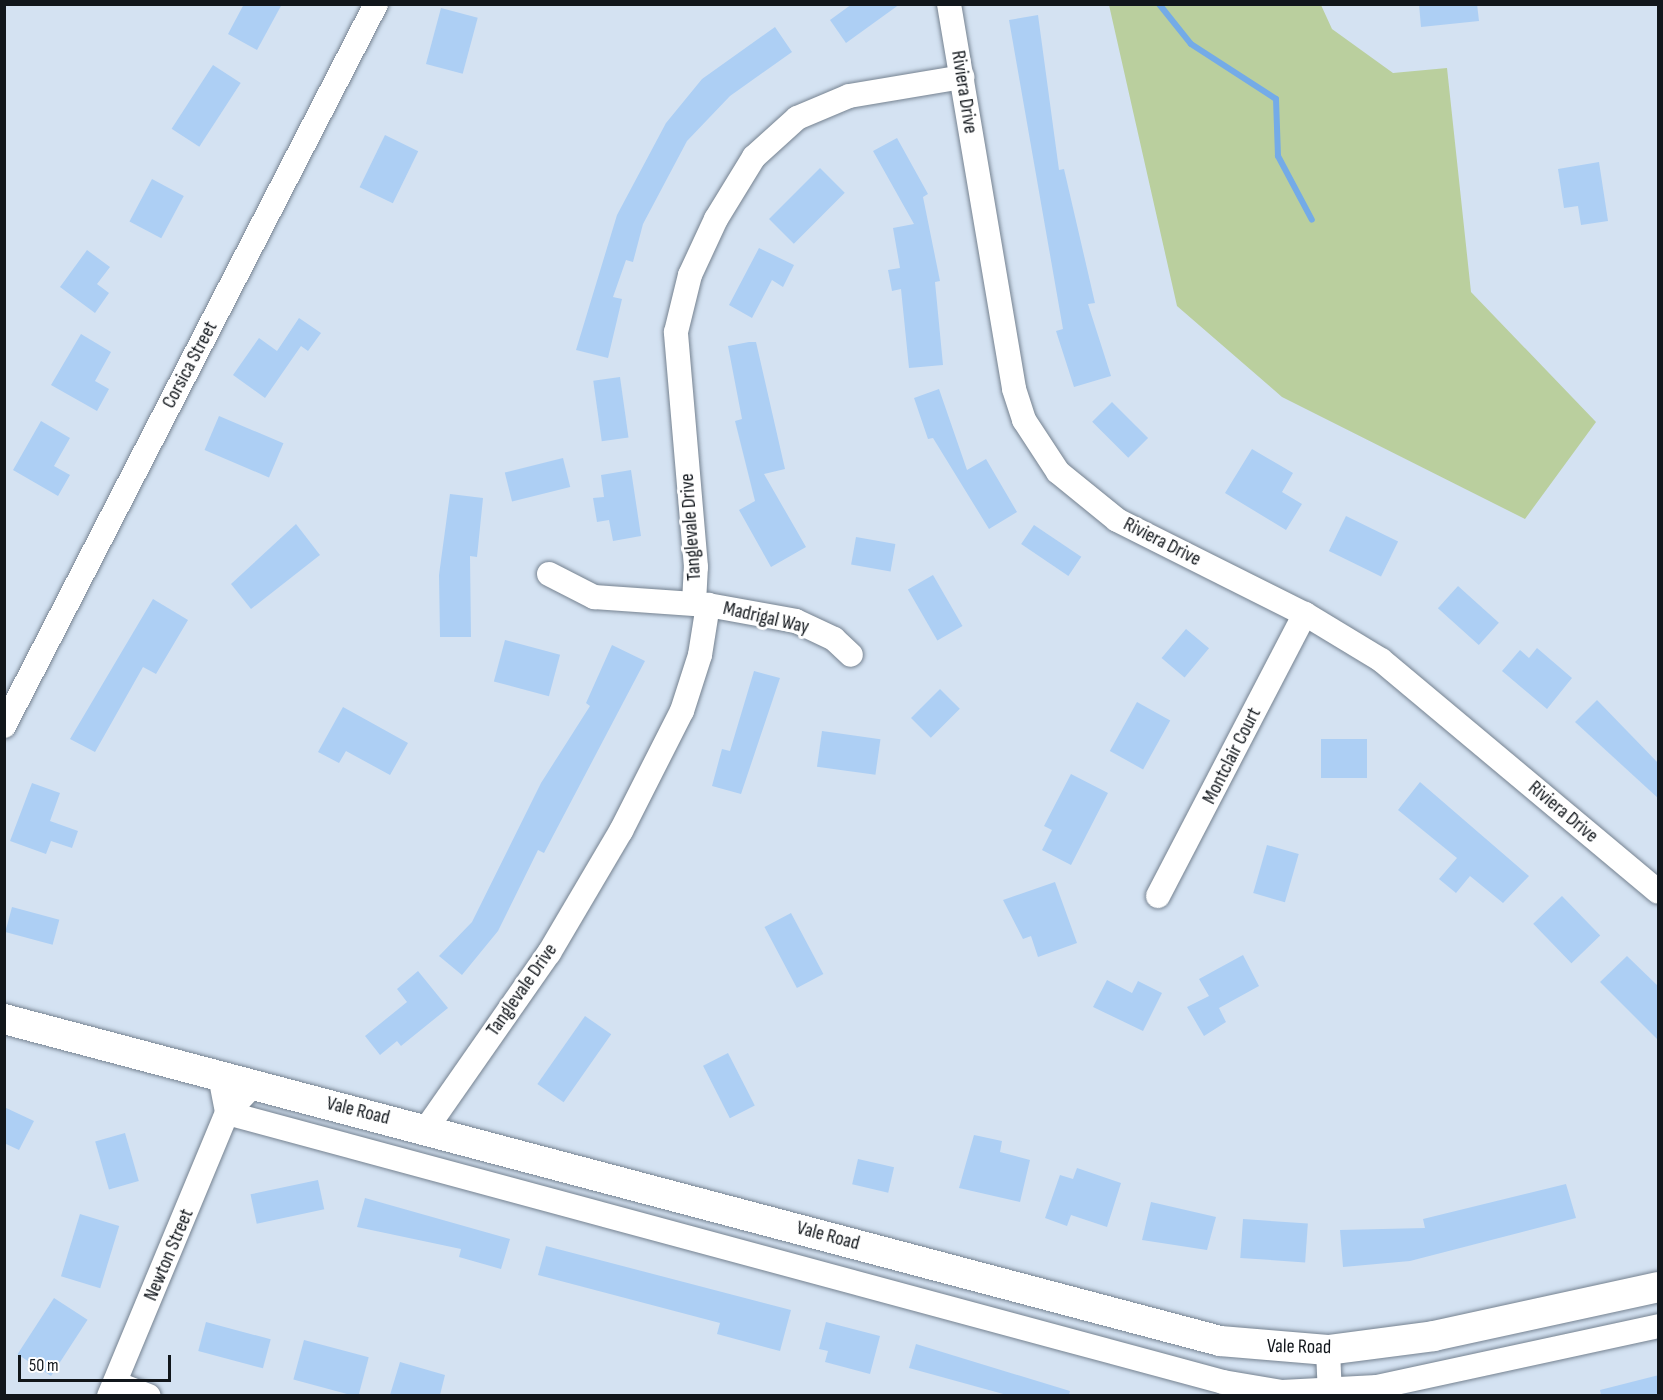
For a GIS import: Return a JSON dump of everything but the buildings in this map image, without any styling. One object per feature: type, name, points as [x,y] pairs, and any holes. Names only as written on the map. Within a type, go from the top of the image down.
[{"type":"main road","name":"Vale Road","points":[[4,1019],[1220,1341],[1328,1350],[1434,1336],[1659,1287]]},
{"type":"street","name":"Corsica Street","points":[[4,726],[376,4]]},
{"type":"street","name":"Riviera Drive","points":[[949,4],[1002,335],[1014,389],[1039,447],[1084,497],[1117,520],[1305,614],[1381,660],[1659,892]]},
{"type":"street","name":"Tanglevale Drive","points":[[426,1129],[549,953],[621,831],[682,711],[700,655],[701,604],[676,332],[690,275],[716,219],[754,157],[797,118],[849,96],[962,77]]},
{"type":"street","name":"Madrigal Way","points":[[549,574],[594,597],[701,604],[796,621],[834,639],[851,656]]},
{"type":"street","name":"Montclair Court","points":[[1158,896],[1305,614]]},
{"type":"street","points":[[220,1076],[227,1113],[1223,1382],[1330,1394],[1659,1326]]},
{"type":"street","name":"Newton Street","points":[[112,1389],[227,1113],[254,1084]]},
{"type":"street","points":[[1328,1350],[1330,1394]]},
{"type":"street","points":[[112,1389],[149,1395]]},
{"type":"green space","points":[[1109,5],[1321,5],[1332,29],[1393,73],[1447,68],[1471,292],[1596,422],[1525,519],[1282,397],[1177,306]]},
{"type":"waterway","points":[[1159,4],[1191,44],[1276,99],[1278,156],[1312,220]]}]
